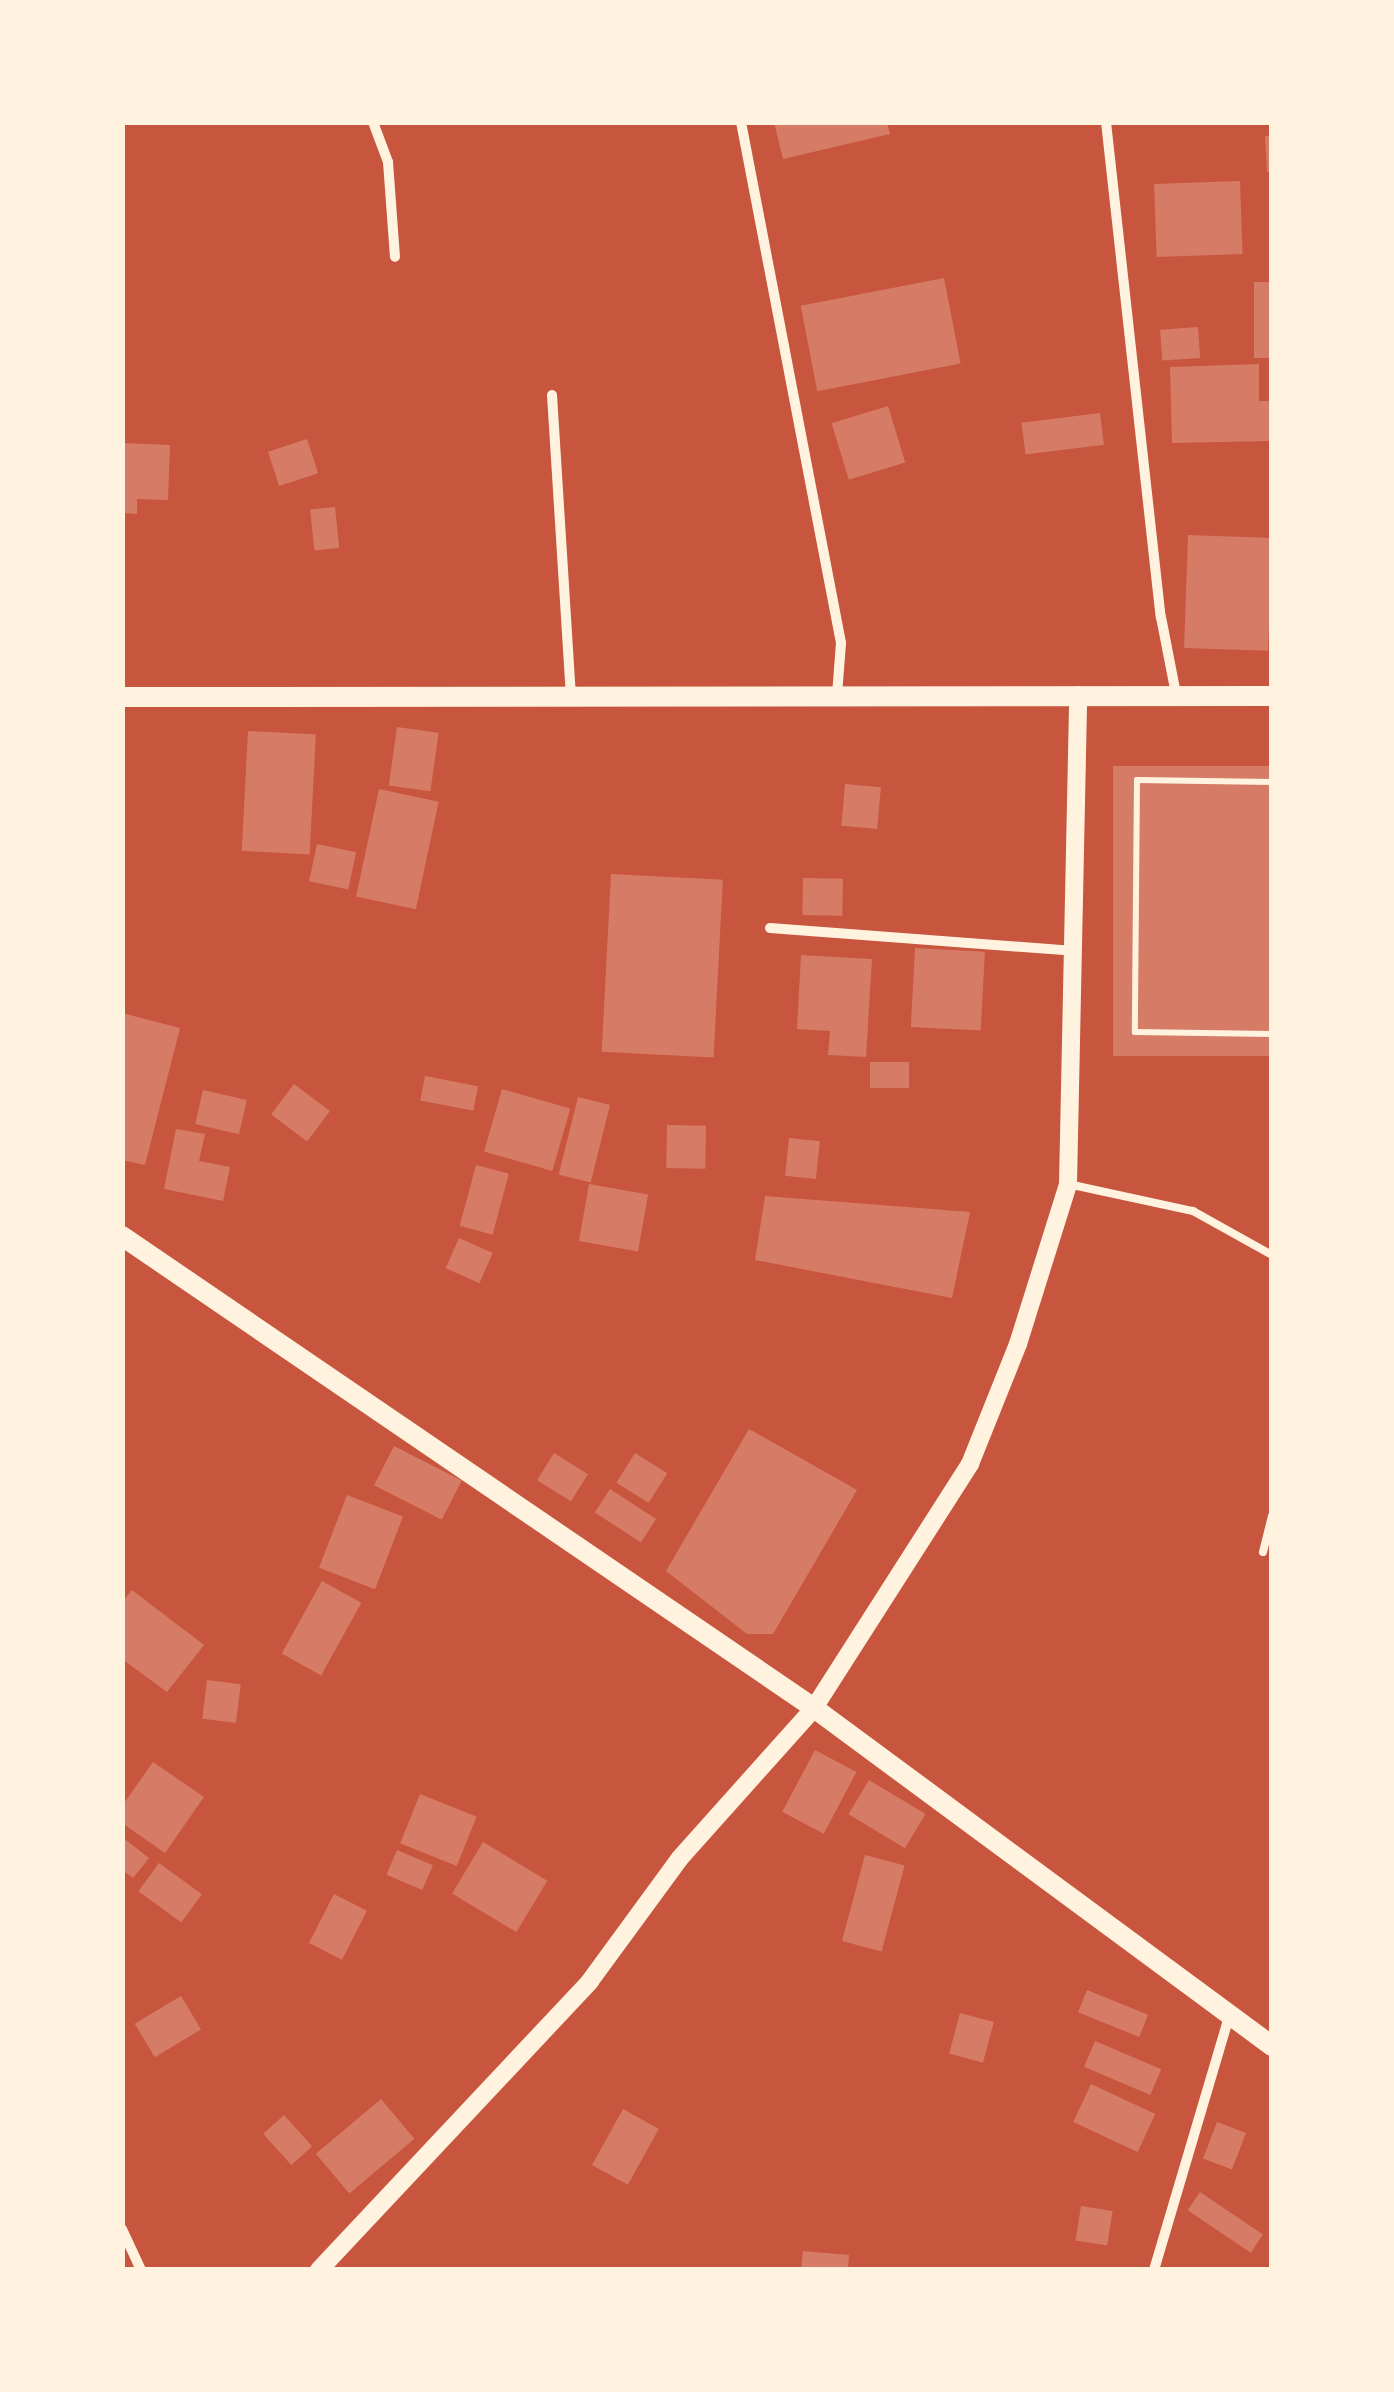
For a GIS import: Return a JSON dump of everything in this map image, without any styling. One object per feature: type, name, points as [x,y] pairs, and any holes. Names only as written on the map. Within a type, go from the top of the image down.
[{"type":"main road","points":[[122,697],[1272,696]]},
{"type":"main road","points":[[122,1236],[814,1708],[1272,2046]]},
{"type":"street","points":[[374,122],[388,162],[395,257]]},
{"type":"street","points":[[741,122],[841,643],[837,696]]},
{"type":"street","points":[[1106,122],[1161,616],[1176,694]]},
{"type":"street","points":[[552,396],[571,698]]},
{"type":"street","points":[[318,2270],[590,1982],[680,1858],[814,1708],[970,1464],[1018,1344],[1068,1184],[1078,695]]},
{"type":"street","points":[[770,928],[1074,951]]},
{"type":"street","points":[[1154,2270],[1230,2013]]},
{"type":"street","points":[[122,2229],[141,2270]]},
{"type":"lane","points":[[1068,1184],[1193,1210],[1272,1256]]},
{"type":"lane","points":[[1264,1552],[1272,1516]]},
{"type":"path","points":[[1272,782],[1138,780],[1134,1032],[1272,1034]]},
{"type":"building","points":[[774,122],[887,122],[890,134],[783,159]]},
{"type":"building","points":[[1265,136],[1272,136],[1272,172],[1267,172]]},
{"type":"building","points":[[1240,181],[1243,254],[1157,257],[1154,184]]},
{"type":"building","points":[[944,278],[961,363],[817,391],[801,306]]},
{"type":"building","points":[[1254,282],[1272,282],[1272,358],[1254,358]]},
{"type":"building","points":[[1198,327],[1200,358],[1162,361],[1160,330]]},
{"type":"building","points":[[1259,364],[1259,401],[1272,401],[1272,441],[1172,443],[1170,367]]},
{"type":"building","points":[[888,406],[905,462],[849,480],[832,423]]},
{"type":"building","points":[[1100,413],[1104,445],[1025,454],[1022,423]]},
{"type":"building","points":[[307,439],[318,473],[279,486],[268,452]]},
{"type":"building","points":[[122,443],[170,445],[168,500],[137,499],[137,514],[122,513]]},
{"type":"building","points":[[335,507],[339,548],[314,550],[310,510]]},
{"type":"building","points":[[1188,535],[1272,538],[1268,651],[1184,648]]},
{"type":"building","points":[[397,727],[439,733],[430,791],[389,785]]},
{"type":"building","points":[[248,731],[316,735],[310,854],[242,851]]},
{"type":"building","points":[[1113,766],[1272,766],[1272,1056],[1113,1056]]},
{"type":"building","points":[[845,784],[881,787],[877,829],[841,826]]},
{"type":"building","points":[[379,789],[439,802],[416,909],[356,897]]},
{"type":"building","points":[[317,844],[356,852],[348,889],[309,881]]},
{"type":"building","points":[[611,874],[723,880],[714,1058],[602,1052]]},
{"type":"building","points":[[803,878],[843,879],[842,916],[802,915]]},
{"type":"building","points":[[915,948],[985,952],[981,1031],[911,1027]]},
{"type":"building","points":[[801,955],[872,959],[866,1057],[828,1055],[830,1031],[797,1029]]},
{"type":"building","points":[[122,1013],[180,1028],[145,1165],[122,1160]]},
{"type":"building","points":[[870,1062],[909,1062],[909,1088],[870,1088]]},
{"type":"building","points":[[425,1076],[478,1086],[473,1111],[420,1101]]},
{"type":"building","points":[[294,1084],[330,1111],[307,1141],[271,1114]]},
{"type":"building","points":[[502,1089],[570,1109],[552,1171],[484,1151]]},
{"type":"building","points":[[203,1090],[247,1100],[239,1134],[195,1124]]},
{"type":"building","points":[[578,1097],[610,1105],[591,1183],[559,1175]]},
{"type":"building","points":[[667,1125],[706,1126],[705,1169],[666,1168]]},
{"type":"building","points":[[176,1129],[205,1134],[199,1161],[230,1167],[223,1201],[164,1189]]},
{"type":"building","points":[[789,1138],[820,1141],[816,1179],[785,1176]]},
{"type":"building","points":[[476,1165],[509,1174],[493,1235],[460,1226]]},
{"type":"building","points":[[589,1184],[648,1194],[638,1252],[579,1241]]},
{"type":"building","points":[[765,1196],[970,1212],[952,1298],[755,1260]]},
{"type":"building","points":[[459,1238],[493,1253],[479,1283],[446,1268]]},
{"type":"building","points":[[749,1429],[857,1490],[773,1634],[747,1634],[666,1571]]},
{"type":"building","points":[[394,1446],[462,1481],[442,1520],[374,1485]]},
{"type":"building","points":[[554,1453],[588,1474],[571,1501],[537,1480]]},
{"type":"building","points":[[635,1453],[667,1473],[649,1503],[616,1483]]},
{"type":"building","points":[[610,1489],[656,1519],[641,1542],[595,1512]]},
{"type":"building","points":[[347,1495],[403,1517],[375,1589],[319,1568]]},
{"type":"building","points":[[322,1581],[361,1603],[321,1675],[282,1654]]},
{"type":"building","points":[[132,1590],[204,1645],[167,1692],[122,1659],[122,1602]]},
{"type":"building","points":[[207,1680],[241,1684],[236,1723],[202,1719]]},
{"type":"building","points":[[815,1750],[856,1772],[824,1834],[782,1812]]},
{"type":"building","points":[[153,1762],[204,1797],[165,1853],[122,1823],[122,1806]]},
{"type":"building","points":[[869,1780],[926,1814],[905,1848],[848,1814]]},
{"type":"building","points":[[420,1794],[477,1817],[457,1866],[400,1843]]},
{"type":"building","points":[[122,1837],[149,1858],[133,1878],[122,1870]]},
{"type":"building","points":[[483,1842],[547,1881],[516,1932],[452,1893]]},
{"type":"building","points":[[397,1850],[433,1865],[422,1890],[386,1875]]},
{"type":"building","points":[[865,1855],[905,1866],[882,1952],[842,1941]]},
{"type":"building","points":[[159,1863],[202,1894],[181,1922],[138,1891]]},
{"type":"building","points":[[334,1894],[367,1911],[342,1960],[309,1943]]},
{"type":"building","points":[[1087,1990],[1148,2015],[1139,2037],[1078,2012]]},
{"type":"building","points":[[181,1996],[201,2029],[155,2057],[135,2024]]},
{"type":"building","points":[[960,2013],[994,2022],[983,2063],[949,2054]]},
{"type":"building","points":[[1095,2041],[1161,2069],[1150,2095],[1084,2067]]},
{"type":"building","points":[[1091,2084],[1155,2114],[1138,2152],[1073,2122]]},
{"type":"building","points":[[381,2099],[414,2139],[349,2193],[316,2154]]},
{"type":"building","points":[[623,2109],[659,2129],[628,2185],[592,2165]]},
{"type":"building","points":[[284,2115],[312,2146],[291,2165],[263,2134]]},
{"type":"building","points":[[1217,2122],[1246,2133],[1232,2170],[1203,2158]]},
{"type":"building","points":[[1200,2192],[1263,2234],[1251,2253],[1188,2210]]},
{"type":"building","points":[[1081,2206],[1113,2211],[1107,2246],[1076,2241]]},
{"type":"building","points":[[803,2251],[849,2255],[848,2270],[801,2270]]}]
